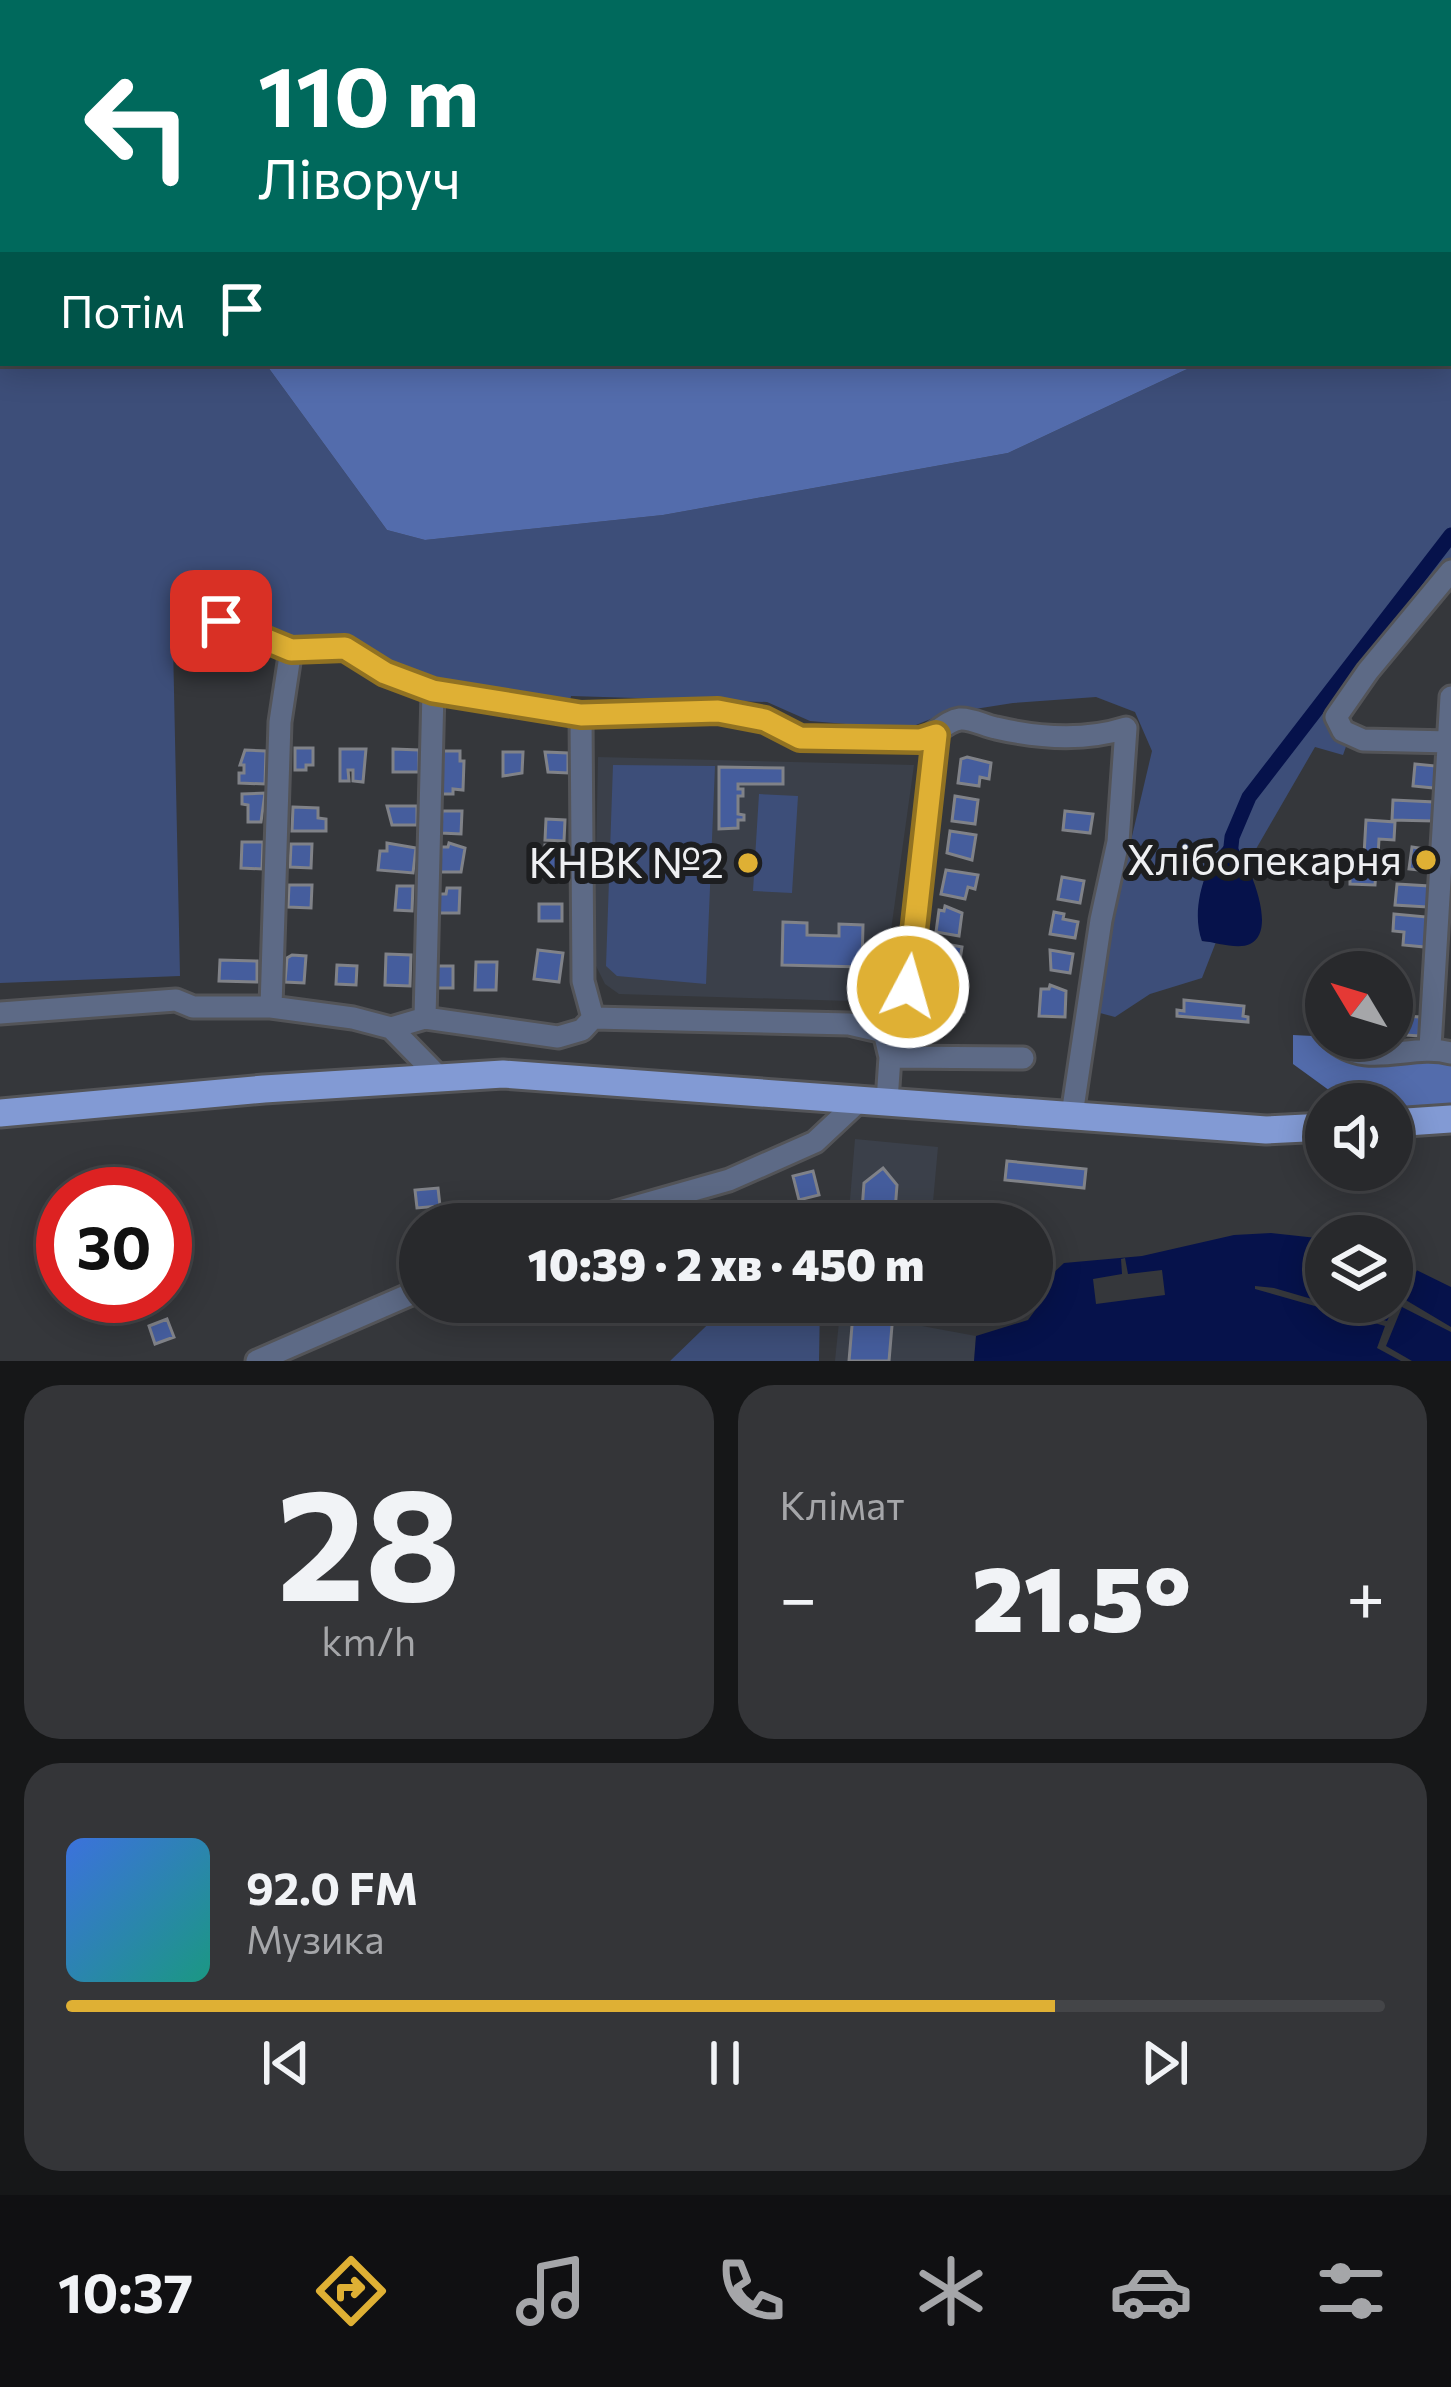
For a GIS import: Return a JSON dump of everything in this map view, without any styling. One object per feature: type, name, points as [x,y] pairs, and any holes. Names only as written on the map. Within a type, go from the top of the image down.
[{"type":"main road","points":[[0,1113],[503,1074],[1266,1130],[1305,1127]]},
{"type":"main road","points":[[1413,1122],[1451,1119]]},
{"type":"street","points":[[1450,742],[1363,740],[1343,731],[1336,717],[1451,571]]},
{"type":"street","points":[[186,607],[291,650],[345,648],[385,673],[433,691],[581,715],[718,711],[765,720],[800,738],[920,740],[963,718],[998,729],[1079,737],[1096,738],[1126,728],[1118,842],[1101,920],[1072,1115]]},
{"type":"street","points":[[271,1006],[280,722],[291,650]]},
{"type":"street","points":[[425,1018],[433,691]]},
{"type":"street","points":[[1441,1050],[1451,697]]},
{"type":"street","points":[[581,715],[583,981],[593,1018]]},
{"type":"street","points":[[648,1203],[729,1180],[815,1142],[874,1100],[890,1057],[884,1032],[908,987],[936,735]]},
{"type":"street","points":[[0,1013],[176,1000],[193,1007],[271,1006],[353,1018],[391,1028],[440,1078]]},
{"type":"street","points":[[391,1028],[425,1018],[558,1037],[582,1030],[593,1018],[849,1024],[884,1032]]},
{"type":"street","points":[[890,1057],[1023,1058]]},
{"type":"street","points":[[264,1359],[399,1299]]},
{"type":"shaded area","points":[[0,366],[267,366],[387,530],[425,540],[663,515],[1008,453],[1194,366],[1451,366],[1451,560],[1329,717],[1348,741],[1343,755],[1315,747],[1245,868],[1232,839],[1214,859],[1199,914],[1202,941],[1216,942],[1202,978],[1150,994],[1115,1017],[1100,1013],[1093,1002],[1152,751],[1135,712],[1096,697],[1013,703],[943,714],[906,729],[810,721],[767,702],[571,696],[569,707],[440,685],[283,639],[172,596],[180,976],[0,983]]},
{"type":"shaded area","points":[[267,366],[1194,366],[1008,453],[663,515],[425,540],[387,530]]},
{"type":"shaded area","name":"КНВК №2","points":[[598,757],[914,765],[881,1002],[619,994],[605,984],[594,962]]},
{"type":"shaded area","points":[[613,765],[715,766],[706,984],[617,976],[606,966]]},
{"type":"shaded area","points":[[759,794],[798,796],[792,893],[753,891]]},
{"type":"shaded area","points":[[1232,839],[1258,893],[1262,924],[1250,944],[1239,946],[1202,941],[1198,915],[1207,871]]},
{"type":"shaded area","points":[[1293,1035],[1305,1036],[1305,1059],[1413,1059],[1413,1041],[1451,1043],[1451,1107],[1413,1109],[1413,1083],[1319,1083],[1293,1064]]},
{"type":"shaded area","points":[[855,1139],[938,1147],[933,1203],[850,1203]]},
{"type":"shaded area","points":[[1234,1235],[1305,1237],[1305,1323],[1413,1323],[1413,1268],[1451,1287],[1451,1361],[974,1361],[976,1336],[1018,1323],[1053,1323],[1053,1273],[1064,1263],[1142,1256]]},
{"type":"shaded area","points":[[709,1323],[820,1323],[819,1361],[670,1361]]},
{"type":"shaded area","points":[[839,1323],[922,1323],[976,1336],[974,1361],[835,1361]]},
{"type":"pier","points":[[1125,1258],[1128,1274],[1162,1270],[1165,1295],[1096,1304],[1093,1279],[1122,1274],[1121,1259]]},
{"type":"pier","points":[[1255,1286],[1305,1297],[1305,1303]]},
{"type":"pier","points":[[1413,1304],[1451,1327],[1451,1332],[1413,1313]]},
{"type":"pier","points":[[1374,1323],[1395,1323],[1386,1346],[1412,1361],[1401,1361],[1377,1348],[1385,1326]]},
{"type":"building","points":[[295,748],[313,748],[313,765],[295,770]]},
{"type":"building","points":[[340,749],[366,749],[363,782],[353,781],[353,770],[348,770],[349,781],[340,781]]},
{"type":"building","points":[[393,749],[419,750],[419,772],[393,772]]},
{"type":"building","points":[[245,750],[266,751],[265,784],[239,783]]},
{"type":"building","points":[[443,751],[460,751],[460,761],[464,761],[463,790],[453,789],[453,794],[442,794]]},
{"type":"building","points":[[503,752],[523,752],[522,773],[503,776]]},
{"type":"building","points":[[545,752],[568,753],[568,773],[548,772]]},
{"type":"building","points":[[961,759],[991,763],[989,779],[980,777],[979,786],[958,783]]},
{"type":"building","points":[[1415,764],[1436,766],[1434,788],[1413,786]]},
{"type":"building","points":[[719,767],[783,768],[783,784],[738,784],[743,796],[738,796],[738,814],[744,820],[738,820],[738,828],[719,829]]},
{"type":"building","points":[[265,793],[261,822],[248,822],[242,794]]},
{"type":"building","points":[[955,796],[978,800],[975,824],[952,821]]},
{"type":"building","points":[[1393,800],[1434,802],[1433,821],[1392,820]]},
{"type":"building","points":[[387,806],[417,806],[417,825],[392,825]]},
{"type":"building","points":[[293,807],[318,808],[318,818],[326,819],[326,831],[292,831]]},
{"type":"building","points":[[442,811],[462,811],[461,834],[441,833]]},
{"type":"building","points":[[1065,811],[1093,814],[1090,833],[1063,830]]},
{"type":"building","points":[[546,819],[565,820],[564,841],[545,840]]},
{"type":"building","points":[[1366,820],[1395,822],[1394,840],[1379,839],[1378,856],[1364,855]]},
{"type":"building","points":[[950,831],[976,835],[972,860],[947,853]]},
{"type":"building","points":[[242,842],[263,842],[262,869],[241,868]]},
{"type":"building","points":[[387,843],[416,848],[413,873],[378,870],[380,851],[387,851]]},
{"type":"building","points":[[449,843],[465,848],[461,872],[440,872],[441,847]]},
{"type":"building","points":[[291,844],[312,844],[311,868],[290,867]]},
{"type":"building","points":[[545,845],[564,845],[563,870],[535,868],[535,852],[545,852]]},
{"type":"building","points":[[1412,847],[1432,850],[1429,871],[1409,869]]},
{"type":"building","points":[[1341,869],[1376,871],[1375,885],[1350,884],[1350,878],[1341,877]]},
{"type":"building","points":[[946,870],[978,875],[975,889],[968,887],[965,899],[941,894]]},
{"type":"building","points":[[1062,877],[1084,881],[1080,903],[1058,899]]},
{"type":"building","points":[[1397,884],[1429,886],[1427,907],[1395,905]]},
{"type":"building","points":[[289,885],[312,885],[311,908],[288,907]]},
{"type":"building","points":[[397,886],[413,886],[412,911],[395,910]]},
{"type":"building","points":[[447,888],[460,888],[459,913],[437,913],[438,894],[446,894]]},
{"type":"building","points":[[539,904],[562,904],[562,921],[539,921]]},
{"type":"building","points":[[945,906],[962,913],[959,936],[936,932],[939,910],[944,911]]},
{"type":"building","points":[[1054,912],[1078,922],[1075,938],[1050,934]]},
{"type":"building","points":[[1394,914],[1427,917],[1425,947],[1403,945],[1404,932],[1393,931]]},
{"type":"building","points":[[783,922],[807,923],[807,935],[839,936],[839,924],[863,925],[862,967],[782,965]]},
{"type":"building","points":[[935,942],[962,947],[959,967],[932,962]]},
{"type":"building","points":[[538,950],[563,953],[559,982],[534,979]]},
{"type":"building","points":[[1050,950],[1073,954],[1070,973],[1051,970]]},
{"type":"building","points":[[386,954],[411,955],[410,986],[385,985]]},
{"type":"building","points":[[306,956],[304,983],[285,982],[287,958]]},
{"type":"building","points":[[220,960],[257,961],[257,982],[219,981]]},
{"type":"building","points":[[476,962],[497,962],[496,990],[475,990]]},
{"type":"building","points":[[337,965],[357,966],[356,985],[336,984]]},
{"type":"building","points":[[436,966],[453,966],[453,988],[435,988]]},
{"type":"building","points":[[929,978],[966,980],[964,1012],[927,1009]]},
{"type":"building","points":[[1050,985],[1066,991],[1065,1017],[1039,1016],[1041,989]]},
{"type":"building","points":[[1184,1000],[1244,1006],[1248,1022],[1177,1016],[1177,1010],[1184,1011]]},
{"type":"building","points":[[1413,1017],[1420,1017],[1419,1036],[1413,1036]]},
{"type":"building","points":[[1007,1161],[1086,1169],[1084,1188],[1005,1180]]},
{"type":"building","points":[[883,1168],[897,1185],[896,1203],[863,1203],[864,1183]]},
{"type":"building","points":[[813,1171],[819,1195],[799,1200],[793,1176]]},
{"type":"building","points":[[438,1188],[440,1203],[416,1203],[415,1190]]},
{"type":"building","points":[[169,1323],[174,1337],[155,1344],[149,1326]]},
{"type":"building","points":[[852,1323],[892,1323],[889,1361],[849,1361]]},
{"type":"waterway","points":[[1230,856],[1232,837],[1249,797],[1451,535]]},
{"type":"place","name":"Хлібопекарня","points":[[1426,860]]},
{"type":"place","name":"КНВК №2","points":[[748,863]]},
{"type":"route","points":[[221,621],[291,650],[345,648],[385,673],[433,691],[581,715],[718,711],[765,720],[800,738],[920,740],[936,735],[908,987]]}]
